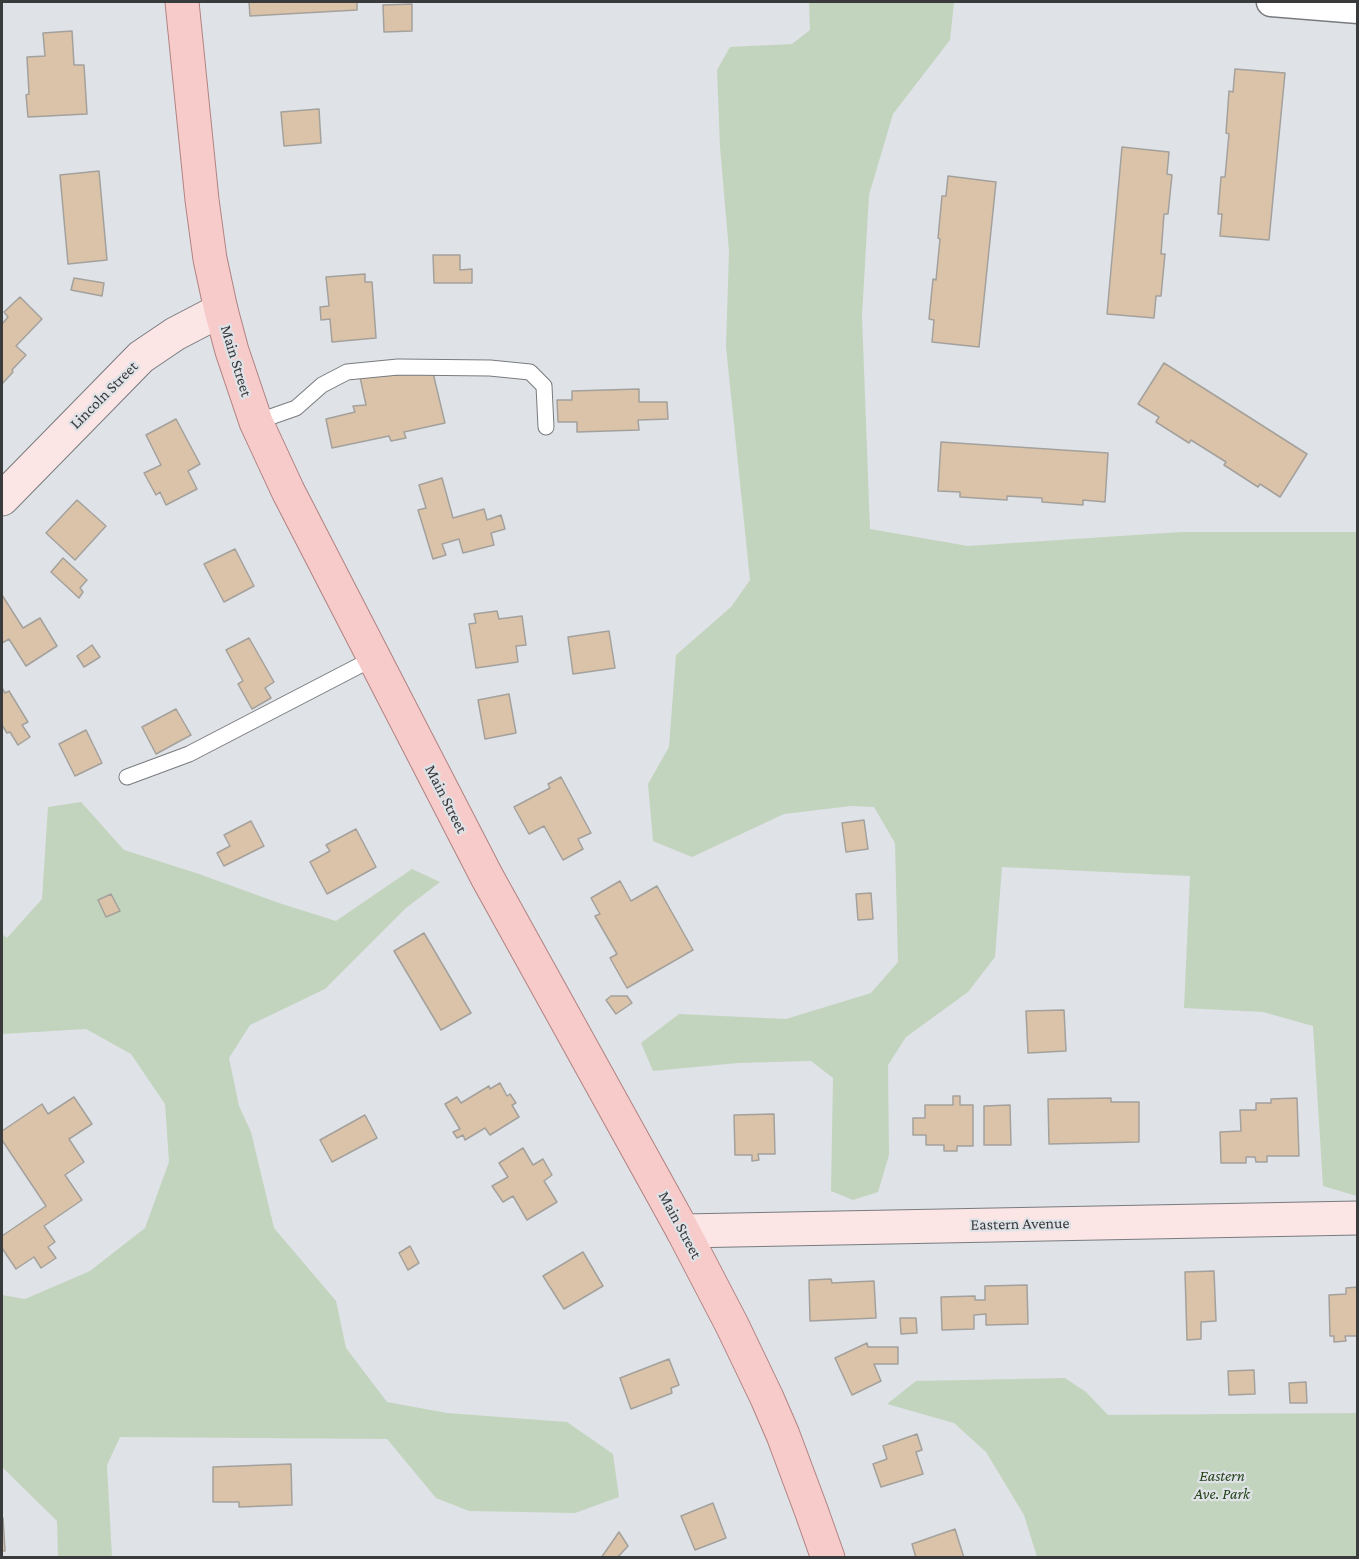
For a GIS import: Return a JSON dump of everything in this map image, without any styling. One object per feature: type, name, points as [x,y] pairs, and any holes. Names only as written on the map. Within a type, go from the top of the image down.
[{"type":"main road","name":"Main Street","points":[[182,2],[210,259],[221,310],[256,422],[288,491],[487,878],[684,1231],[746,1352],[767,1398],[828,1557]]},
{"type":"street","points":[[1271,2],[1358,9]]},
{"type":"street","name":"Lincoln Street","points":[[2,499],[141,357],[175,334],[221,310]]},
{"type":"street","name":"Eastern Avenue","points":[[684,1231],[1358,1218]]},
{"type":"lane","points":[[256,422],[296,408],[322,385],[347,372],[398,367],[490,368],[530,372],[544,386],[546,427]]},
{"type":"lane","points":[[128,777],[189,754],[374,658]]},
{"type":"green space","points":[[809,2],[954,2],[950,40],[893,114],[869,195],[862,316],[870,529],[968,546],[1181,532],[1357,532],[1357,1196],[1323,1186],[1313,1026],[1263,1012],[1184,1008],[1190,876],[1002,867],[995,957],[968,992],[906,1037],[888,1065],[889,1155],[878,1192],[853,1200],[831,1191],[833,1078],[811,1061],[738,1063],[653,1071],[641,1043],[679,1014],[786,1019],[871,993],[898,962],[895,843],[874,807],[851,806],[784,814],[692,857],[653,841],[648,784],[669,747],[676,655],[731,607],[750,580],[726,347],[729,251],[720,147],[717,70],[730,47],[792,44],[810,30]]},
{"type":"green space","points":[[81,802],[124,850],[336,921],[412,869],[440,882],[406,908],[325,989],[250,1025],[229,1058],[239,1106],[251,1132],[274,1228],[336,1301],[346,1348],[387,1402],[447,1413],[567,1422],[613,1454],[619,1497],[575,1513],[469,1511],[436,1498],[387,1439],[120,1437],[107,1465],[112,1557],[58,1557],[57,1521],[2,1467],[2,1295],[25,1299],[90,1271],[145,1228],[169,1162],[165,1104],[131,1054],[86,1029],[2,1034],[2,934],[7,938],[42,899],[48,807]]},
{"type":"green space","name":"Eastern Ave. Park","points":[[1065,1378],[1086,1392],[1108,1415],[1357,1413],[1357,1557],[1037,1557],[1024,1515],[986,1452],[954,1423],[887,1404],[916,1381]]},
{"type":"building","points":[[249,2],[357,2],[357,10],[250,16]]},
{"type":"building","points":[[412,4],[412,31],[384,32],[383,5]]},
{"type":"building","points":[[72,31],[74,65],[84,65],[87,114],[28,117],[27,57],[45,56],[43,33]]},
{"type":"building","points":[[1235,69],[1285,73],[1269,240],[1220,236],[1222,214],[1218,214],[1221,177],[1225,177],[1229,134],[1226,133],[1229,91],[1233,92]]},
{"type":"building","points":[[319,109],[321,143],[284,146],[281,112]]},
{"type":"building","points":[[1122,147],[1169,152],[1167,174],[1172,175],[1168,214],[1164,214],[1161,254],[1165,254],[1161,296],[1156,296],[1154,318],[1107,314]]},
{"type":"building","points":[[99,171],[107,260],[68,264],[60,175]]},
{"type":"building","points":[[948,176],[996,182],[979,347],[932,342],[934,320],[929,319],[933,279],[936,280],[942,196],[946,196]]},
{"type":"building","points":[[433,255],[460,255],[460,270],[472,269],[472,283],[434,283]]},
{"type":"building","points":[[365,274],[365,282],[372,282],[376,338],[332,342],[330,319],[321,320],[320,307],[329,306],[326,277]]},
{"type":"building","points":[[74,278],[104,283],[102,296],[71,290]]},
{"type":"building","points":[[20,297],[42,319],[16,346],[26,355],[2,384],[2,324],[8,317],[4,312]]},
{"type":"building","points":[[1164,363],[1307,454],[1280,497],[1260,484],[1258,487],[1224,465],[1226,462],[1191,440],[1189,443],[1156,422],[1159,417],[1138,404]]},
{"type":"building","points":[[433,373],[445,423],[404,432],[406,438],[391,441],[389,436],[332,448],[326,419],[355,412],[353,406],[366,405],[360,377]]},
{"type":"building","points":[[639,389],[639,402],[667,402],[668,419],[638,420],[639,430],[577,432],[577,422],[558,422],[557,400],[572,400],[572,391]]},
{"type":"building","points":[[176,419],[200,464],[188,471],[197,489],[166,505],[160,492],[156,495],[144,473],[161,465],[146,435]]},
{"type":"building","points":[[941,442],[1108,453],[1105,502],[1083,500],[1083,505],[1042,502],[1042,498],[1007,496],[1007,500],[960,497],[960,492],[938,491]]},
{"type":"building","points":[[442,478],[453,518],[484,509],[487,520],[501,515],[505,529],[491,533],[494,545],[463,553],[459,539],[442,544],[446,555],[433,559],[418,510],[426,508],[419,485]]},
{"type":"building","points":[[77,500],[106,526],[75,560],[46,533]]},
{"type":"building","points":[[235,549],[254,586],[224,602],[204,564]]},
{"type":"building","points":[[63,558],[87,580],[80,588],[83,592],[79,598],[51,572]]},
{"type":"building","points":[[2,595],[23,628],[40,618],[57,646],[26,666],[9,639],[2,643]]},
{"type":"building","points":[[497,611],[499,619],[522,616],[526,645],[516,646],[518,662],[476,668],[469,624],[476,623],[474,614]]},
{"type":"building","points":[[609,631],[615,668],[573,674],[568,637]]},
{"type":"building","points":[[249,638],[274,682],[265,688],[271,698],[252,709],[238,684],[243,681],[226,650]]},
{"type":"building","points":[[92,645],[100,657],[84,667],[77,656]]},
{"type":"building","points":[[2,688],[5,693],[9,691],[28,722],[22,725],[30,737],[18,745],[10,732],[7,733],[2,725]]},
{"type":"building","points":[[509,694],[516,733],[485,739],[478,700]]},
{"type":"building","points":[[176,709],[191,735],[156,754],[142,727]]},
{"type":"building","points":[[86,730],[102,763],[75,776],[59,744]]},
{"type":"building","points":[[561,777],[591,833],[578,839],[583,849],[563,860],[544,826],[529,834],[514,807],[550,788],[548,784]]},
{"type":"building","points":[[864,820],[868,849],[846,852],[842,823]]},
{"type":"building","points":[[251,821],[264,846],[224,866],[217,853],[230,846],[224,835]]},
{"type":"building","points":[[356,829],[376,867],[327,894],[310,862],[330,851],[326,845]]},
{"type":"building","points":[[620,881],[631,901],[657,886],[693,950],[627,988],[610,958],[617,954],[595,916],[600,914],[591,898]]},
{"type":"building","points":[[871,893],[873,919],[858,920],[856,894]]},
{"type":"building","points":[[111,894],[120,911],[106,917],[98,900]]},
{"type":"building","points":[[424,933],[471,1013],[441,1030],[394,951]]},
{"type":"building","points":[[611,996],[627,996],[632,1003],[616,1014],[606,1000]]},
{"type":"building","points":[[1064,1010],[1066,1051],[1028,1053],[1026,1011]]},
{"type":"building","points":[[500,1083],[507,1096],[510,1094],[516,1103],[512,1105],[519,1117],[490,1135],[485,1128],[465,1140],[463,1135],[457,1138],[453,1132],[460,1129],[445,1104],[457,1097],[461,1103],[489,1086],[490,1089]]},
{"type":"building","points":[[953,1096],[960,1096],[960,1105],[973,1105],[973,1146],[957,1146],[957,1151],[944,1151],[944,1145],[926,1145],[926,1135],[913,1135],[913,1118],[925,1118],[925,1105],[953,1105]]},
{"type":"building","points":[[74,1097],[92,1124],[69,1139],[84,1162],[65,1175],[82,1200],[44,1226],[55,1242],[48,1247],[56,1258],[41,1268],[34,1257],[16,1269],[2,1248],[2,1236],[46,1206],[2,1140],[2,1131],[42,1104],[48,1114]]},
{"type":"building","points":[[1111,1098],[1111,1102],[1139,1102],[1139,1142],[1049,1144],[1048,1099]]},
{"type":"building","points":[[1297,1098],[1299,1156],[1267,1156],[1267,1162],[1256,1162],[1255,1157],[1246,1157],[1246,1163],[1221,1163],[1220,1132],[1241,1131],[1240,1110],[1256,1110],[1256,1103],[1271,1103],[1271,1099]]},
{"type":"building","points":[[1010,1105],[1011,1145],[984,1145],[984,1106]]},
{"type":"building","points":[[774,1114],[775,1154],[758,1154],[759,1160],[752,1161],[752,1155],[735,1155],[734,1115]]},
{"type":"building","points":[[365,1115],[377,1138],[332,1162],[320,1140]]},
{"type":"building","points":[[523,1148],[533,1165],[543,1159],[552,1175],[544,1181],[557,1202],[527,1220],[513,1196],[503,1202],[492,1186],[508,1177],[499,1163]]},
{"type":"building","points":[[410,1246],[419,1263],[408,1270],[399,1253]]},
{"type":"building","points":[[583,1252],[603,1286],[564,1309],[543,1276]]},
{"type":"building","points":[[1214,1271],[1216,1321],[1201,1322],[1201,1339],[1187,1340],[1185,1272]]},
{"type":"building","points":[[831,1279],[832,1283],[874,1281],[876,1318],[810,1321],[809,1280]]},
{"type":"building","points":[[1027,1285],[1028,1324],[986,1325],[986,1314],[974,1315],[974,1329],[942,1330],[941,1297],[975,1296],[975,1300],[985,1300],[985,1286]]},
{"type":"building","points":[[1358,1287],[1358,1336],[1345,1336],[1346,1341],[1334,1342],[1334,1336],[1330,1336],[1329,1295],[1346,1294],[1346,1288]]},
{"type":"building","points":[[900,1318],[916,1318],[917,1333],[901,1334]]},
{"type":"building","points":[[867,1343],[868,1347],[898,1347],[898,1364],[874,1364],[881,1381],[852,1395],[835,1358]]},
{"type":"building","points":[[669,1359],[679,1385],[671,1388],[672,1393],[631,1409],[620,1378]]},
{"type":"building","points":[[1254,1370],[1255,1394],[1229,1395],[1228,1371]]},
{"type":"building","points":[[1306,1382],[1307,1403],[1290,1403],[1289,1383]]},
{"type":"building","points":[[917,1434],[922,1450],[916,1452],[923,1474],[881,1487],[873,1464],[887,1459],[883,1446]]},
{"type":"building","points":[[291,1464],[292,1505],[239,1507],[239,1502],[213,1502],[213,1467]]},
{"type":"building","points":[[713,1503],[726,1538],[695,1550],[681,1516]]},
{"type":"building","points":[[3,1518],[5,1551],[2,1551]]},
{"type":"building","points":[[955,1529],[964,1558],[916,1558],[912,1544]]},
{"type":"building","points":[[619,1532],[628,1546],[617,1558],[601,1558]]}]
